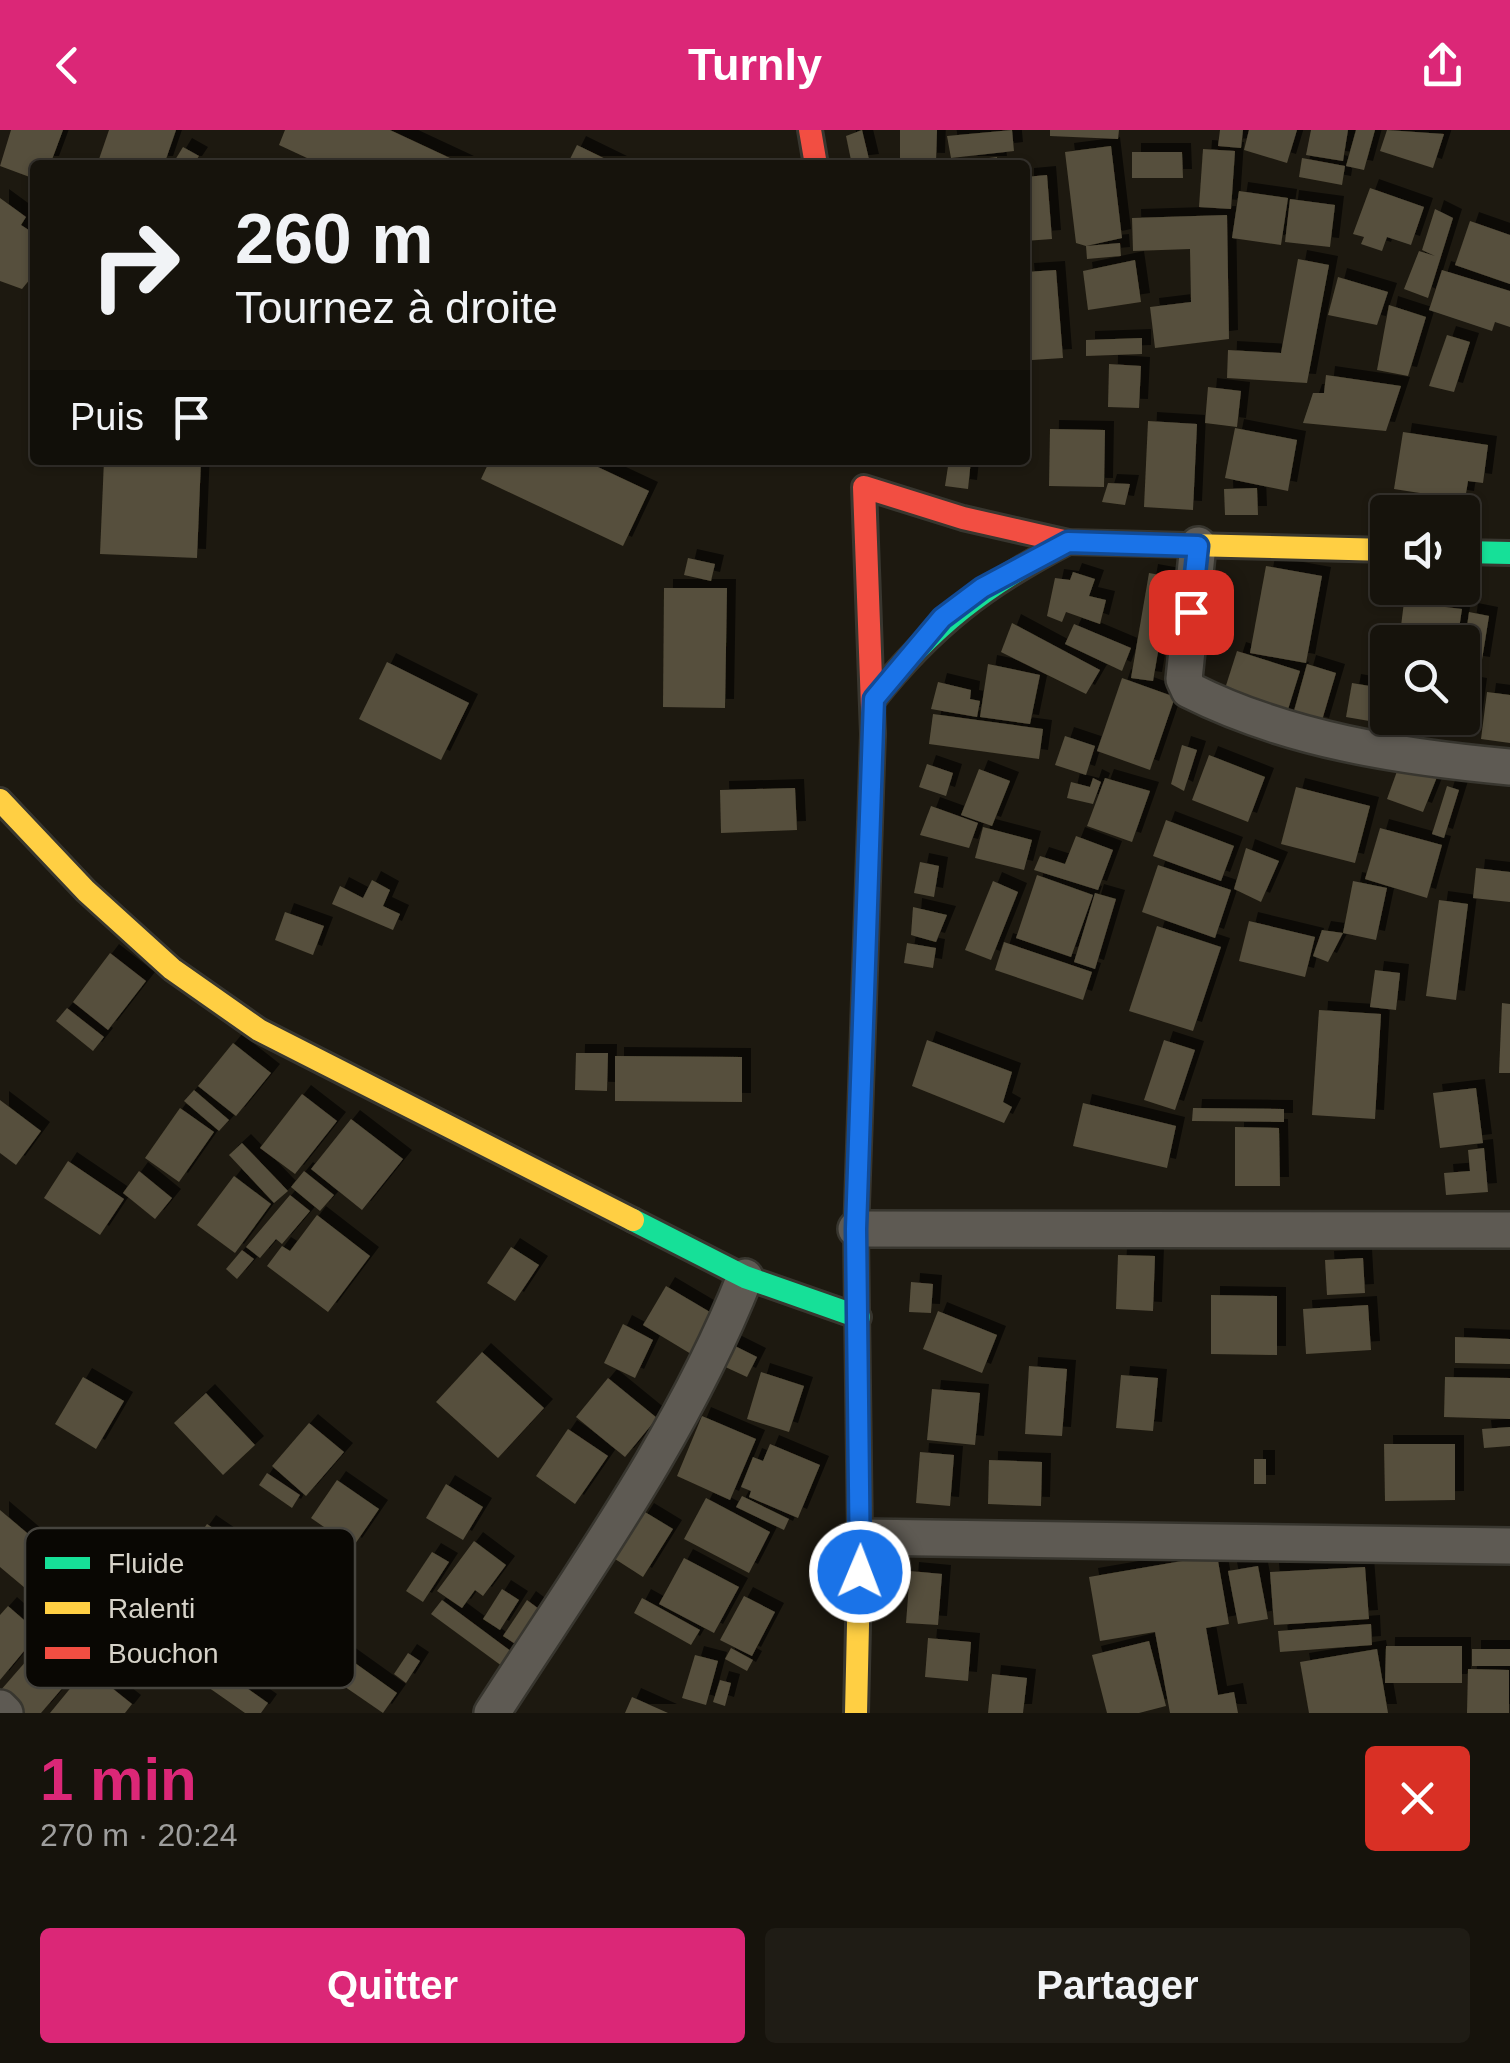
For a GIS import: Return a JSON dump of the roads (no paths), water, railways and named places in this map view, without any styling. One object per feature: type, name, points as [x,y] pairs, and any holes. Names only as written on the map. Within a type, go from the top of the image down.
[{"type":"main road","points":[[810,130],[815,160]]},
{"type":"main road","points":[[856,1713],[860,1537],[856,1229],[874,699],[861,465]]},
{"type":"main road","points":[[864,487],[963,518],[1068,542],[1370,550]]},
{"type":"main road","points":[[874,699],[942,618],[982,588],[1068,542]]},
{"type":"main road","points":[[1480,552],[1510,553]]},
{"type":"main road","points":[[0,800],[86,890],[172,969],[259,1030],[745,1277],[859,1317]]},
{"type":"street","points":[[1198,546],[1184,679],[1188,690],[1228,709],[1394,756],[1510,768]]},
{"type":"street","points":[[856,1229],[1510,1230]]},
{"type":"street","points":[[492,1713],[663,1446],[723,1334],[745,1277]]},
{"type":"street","points":[[860,1537],[1510,1546]]}]
